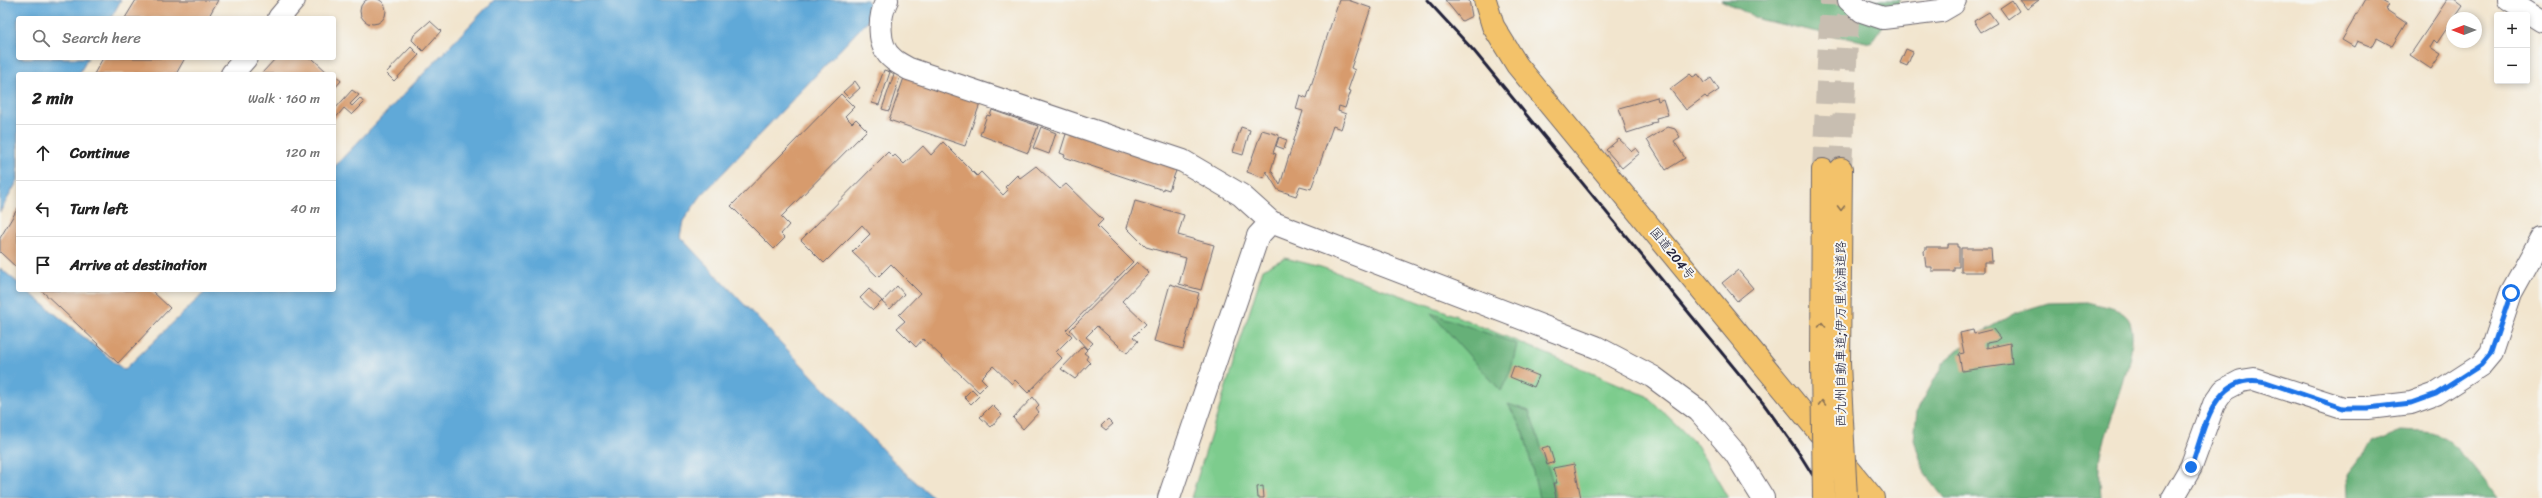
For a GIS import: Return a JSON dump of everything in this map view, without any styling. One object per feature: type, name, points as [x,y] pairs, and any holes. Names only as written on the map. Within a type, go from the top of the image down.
[{"type":"highway","name":"国道204号","points":[[1485,0],[1494,26],[1517,65],[1873,498]]},
{"type":"highway","name":"西九州自動車道;伊万里松浦道路","points":[[1824,498],[1831,364],[1832,170]]},
{"type":"highway","name":"西九州自動車道;伊万里松浦道路","points":[[1831,364],[1840,498]]},
{"type":"highway","points":[[1831,364],[1846,498]]},
{"type":"street","points":[[281,16],[294,0]]},
{"type":"street","points":[[887,0],[880,20],[882,41],[891,58],[909,69],[1183,161],[1241,195],[1271,222],[1596,346],[1653,377],[1699,411],[1735,454],[1763,498]]},
{"type":"street","points":[[1848,0],[1862,11],[1883,18],[1942,11],[1953,4],[1955,0]]},
{"type":"street","points":[[2509,0],[2542,21]]},
{"type":"street","points":[[234,72],[244,60]]},
{"type":"street","points":[[1169,498],[1258,236],[1271,222]]},
{"type":"street","points":[[2173,498],[2191,467],[2214,404],[2224,390],[2241,381],[2254,379],[2343,408],[2368,408],[2411,403],[2436,394],[2481,365],[2491,353],[2511,293],[2542,237]]},
{"type":"green space","points":[[1721,0],[1901,0],[1871,43],[1761,20]]},
{"type":"green space","points":[[1285,258],[1321,267],[1442,310],[1647,396],[1697,445],[1728,498],[1191,498],[1263,269]]},
{"type":"green space","points":[[2087,302],[2111,308],[2123,313],[2130,322],[2132,335],[2131,350],[2127,368],[2101,455],[2101,498],[1944,498],[1925,474],[1914,440],[1917,411],[1944,362],[1975,336],[2015,313],[2048,303]]},
{"type":"green space","points":[[1431,313],[1517,344],[1511,370],[1501,391]]},
{"type":"green space","points":[[1508,404],[1529,411],[1552,479],[1555,498],[1539,498],[1524,433]]},
{"type":"green space","points":[[2401,431],[2432,433],[2449,442],[2468,461],[2497,498],[2349,498],[2348,474],[2372,443]]},
{"type":"water","points":[[0,0],[121,0],[112,16],[16,16],[16,60],[87,60],[80,72],[16,72],[16,184],[0,212]]},
{"type":"water","points":[[494,0],[867,0],[875,13],[701,196],[683,221],[680,237],[902,470],[934,498],[0,498],[0,268],[16,281],[16,292],[28,292],[124,370],[205,292],[336,292],[336,165]]},
{"type":"building","points":[[368,-1],[378,-1],[385,6],[385,16],[378,23],[368,23],[361,16],[361,6]]},
{"type":"building","points":[[136,0],[218,0],[209,16],[126,16]]},
{"type":"building","points":[[1339,0],[1348,0],[1371,8],[1351,68],[1355,70],[1348,90],[1351,91],[1345,108],[1339,106],[1338,111],[1346,114],[1341,129],[1333,126],[1311,189],[1300,186],[1296,196],[1278,190],[1266,171],[1264,178],[1247,172],[1262,130],[1279,135],[1273,153],[1276,154],[1271,170],[1280,185],[1303,111],[1296,109],[1300,95],[1307,98]]},
{"type":"building","points":[[1445,0],[1469,0],[1472,16],[1462,21]]},
{"type":"building","points":[[2012,0],[2019,11],[2008,19],[2000,8]]},
{"type":"building","points":[[2020,0],[2039,0],[2027,9]]},
{"type":"building","points":[[2365,0],[2379,0],[2388,5],[2385,9],[2406,23],[2392,46],[2377,38],[2372,47],[2357,41],[2354,47],[2342,40]]},
{"type":"building","points":[[2447,0],[2454,0],[2462,6],[2458,12],[2446,12],[2446,30],[2437,43],[2434,40],[2430,47],[2441,54],[2431,69],[2410,55]]},
{"type":"building","points":[[1989,12],[1997,23],[1981,32],[1974,21]]},
{"type":"building","points":[[430,21],[441,31],[423,51],[412,40],[414,35]]},
{"type":"building","points":[[411,47],[419,55],[394,81],[386,73]]},
{"type":"building","points":[[1906,49],[1913,52],[1907,66],[1900,63]]},
{"type":"building","points":[[102,60],[184,60],[177,72],[95,72]]},
{"type":"building","points":[[274,60],[314,60],[327,72],[263,72]]},
{"type":"building","points":[[884,70],[890,72],[879,105],[872,103]]},
{"type":"building","points":[[894,74],[901,74],[889,111],[882,109]]},
{"type":"building","points":[[1690,74],[1693,77],[1698,74],[1704,83],[1711,78],[1719,90],[1707,98],[1705,96],[1686,110],[1670,89]]},
{"type":"building","points":[[905,75],[981,101],[965,146],[889,120]]},
{"type":"building","points":[[337,76],[341,81],[336,87]]},
{"type":"building","points":[[855,81],[860,88],[849,98],[843,92]]},
{"type":"building","points":[[352,90],[359,95],[350,104],[352,106],[360,98],[364,103],[352,115],[344,108],[336,118],[336,108]]},
{"type":"building","points":[[841,94],[854,107],[845,116],[852,123],[856,119],[867,130],[781,217],[789,225],[781,234],[785,238],[774,249],[731,206]]},
{"type":"building","points":[[1657,97],[1658,101],[1663,99],[1668,115],[1656,118],[1657,122],[1651,123],[1652,125],[1627,133],[1619,108]]},
{"type":"building","points":[[992,110],[1038,126],[1028,153],[980,135],[987,115],[990,116]]},
{"type":"building","points":[[1041,127],[1056,133],[1049,154],[1033,148]]},
{"type":"building","points":[[1241,127],[1250,130],[1243,155],[1233,152]]},
{"type":"building","points":[[1668,127],[1675,129],[1680,137],[1674,141],[1685,158],[1666,170],[1647,140]]},
{"type":"building","points":[[1067,131],[1177,168],[1169,190],[1163,188],[1163,190],[1064,157],[1065,155],[1060,153]]},
{"type":"building","points":[[1279,137],[1287,140],[1284,149],[1276,146]]},
{"type":"building","points":[[1619,139],[1632,151],[1636,148],[1640,153],[1622,168],[1606,150]]},
{"type":"building","points":[[943,142],[977,176],[981,172],[1003,195],[1008,190],[1005,187],[1017,175],[1020,178],[1036,166],[1060,189],[1066,184],[1103,220],[1097,226],[1133,262],[1066,330],[1072,336],[1056,352],[1062,358],[1028,393],[1015,380],[1012,384],[993,366],[981,378],[987,384],[979,392],[923,339],[916,347],[897,328],[905,321],[899,315],[920,293],[891,264],[878,277],[852,252],[870,234],[862,225],[824,263],[801,240],[888,152],[893,157],[895,155],[904,164],[923,146],[931,155]]},
{"type":"building","points":[[1135,201],[1184,215],[1178,235],[1214,245],[1201,290],[1179,284],[1186,258],[1146,247],[1127,228]]},
{"type":"building","points":[[16,211],[16,267],[0,252],[0,238]]},
{"type":"building","points":[[1948,244],[1957,244],[1957,247],[1959,247],[1959,267],[1954,267],[1954,271],[1932,271],[1932,267],[1926,267],[1924,251],[1926,250],[1926,247],[1948,247]]},
{"type":"building","points":[[1961,248],[1991,248],[1992,262],[1984,262],[1984,272],[1961,272]]},
{"type":"building","points":[[1137,262],[1149,273],[1122,301],[1146,324],[1133,337],[1138,341],[1127,353],[1097,326],[1086,337],[1093,343],[1087,349],[1070,330]]},
{"type":"building","points":[[1738,270],[1753,288],[1737,301],[1722,283]]},
{"type":"building","points":[[1170,284],[1199,293],[1183,349],[1154,341]]},
{"type":"building","points":[[897,286],[904,294],[890,309],[882,302]]},
{"type":"building","points":[[869,289],[882,301],[873,310],[860,298]]},
{"type":"building","points":[[43,292],[153,292],[170,308],[118,363]]},
{"type":"building","points":[[1994,329],[2001,338],[1997,341],[1987,343],[1987,348],[2010,343],[2012,364],[1962,371],[1959,354],[1964,353],[1960,333],[1973,330],[1974,334]]},
{"type":"building","points":[[1083,346],[1087,350],[1084,353],[1088,356],[1086,359],[1090,363],[1075,379],[1061,369]]},
{"type":"building","points":[[1514,366],[1539,376],[1534,387],[1510,377]]},
{"type":"building","points":[[972,389],[979,396],[971,404],[964,397]]},
{"type":"building","points":[[1033,397],[1039,405],[1036,408],[1039,412],[1023,429],[1013,418]]},
{"type":"building","points":[[992,405],[1002,415],[991,427],[980,417]]},
{"type":"building","points":[[1108,419],[1113,424],[1106,430],[1101,426]]},
{"type":"building","points":[[1549,446],[1554,462],[1547,465],[1542,448]]},
{"type":"building","points":[[1574,464],[1581,498],[1556,498],[1553,483],[1557,483],[1553,468]]},
{"type":"building","points":[[1263,486],[1264,498],[1258,498],[1257,487]]},
{"type":"tunnel","points":[[1823,170],[1831,0]]},
{"type":"tunnel","points":[[1841,169],[1849,0]]},
{"type":"railway","points":[[1427,0],[1474,51],[1763,403],[1797,450],[1827,498]]},
{"type":"route","points":[[2191,467],[2214,404],[2224,390],[2241,381],[2254,379],[2266,382],[2343,408],[2368,408],[2411,403],[2436,394],[2481,365],[2491,353],[2511,293]]}]
